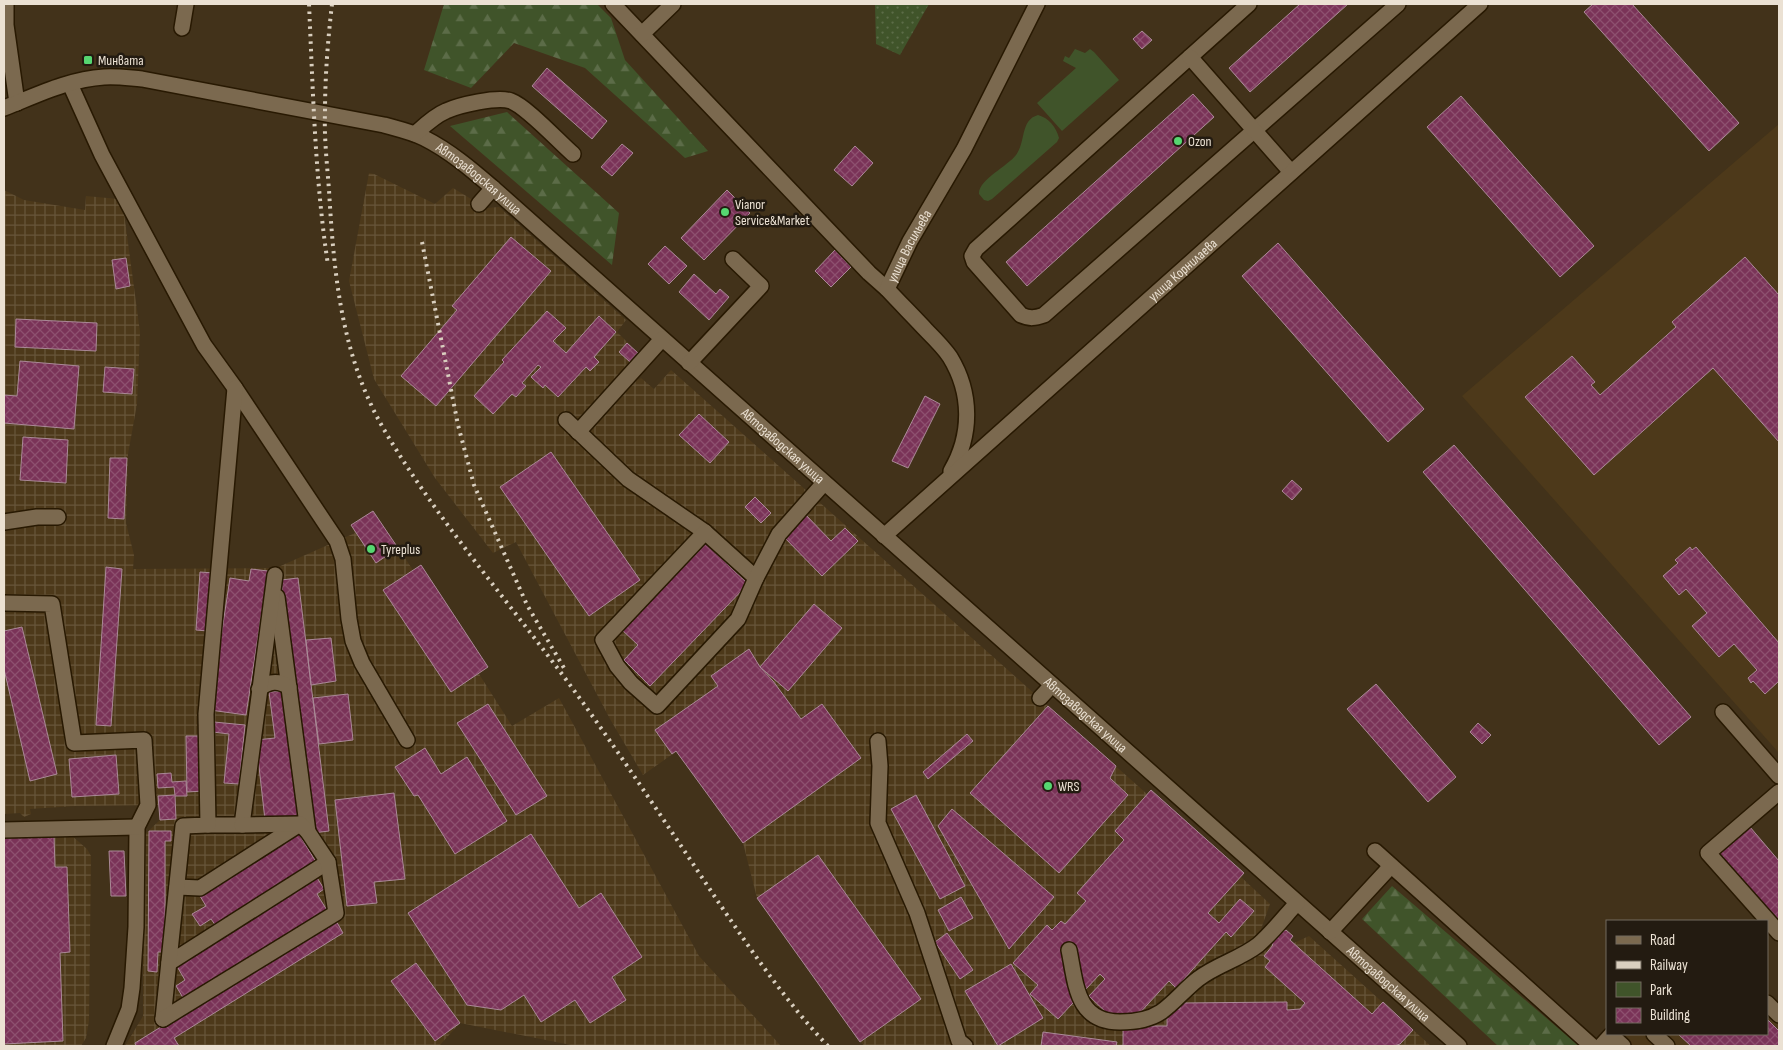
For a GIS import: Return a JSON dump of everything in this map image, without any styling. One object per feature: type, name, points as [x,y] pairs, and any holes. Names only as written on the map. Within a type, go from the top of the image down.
[{"type":"street","points":[[6,4],[10,105]]},
{"type":"street","points":[[182,28],[186,4]]},
{"type":"street","points":[[613,4],[862,266],[887,289]]},
{"type":"street","points":[[642,34],[673,4]]},
{"type":"street","name":"улица Васильева","points":[[945,481],[958,458],[966,433],[967,407],[962,380],[950,356],[887,289],[910,241],[964,148],[1037,4]]},
{"type":"street","points":[[1249,4],[976,249],[972,256],[974,262],[1022,315],[1028,318],[1044,315],[1398,4]]},
{"type":"street","name":"улица Корнилаева","points":[[884,536],[1480,4]]},
{"type":"street","points":[[1190,57],[1291,172]]},
{"type":"street","name":"Автозаводская улица","points":[[10,105],[70,84],[104,77],[120,76],[384,125],[415,134],[441,148],[466,165],[493,188],[1459,1046]]},
{"type":"street","points":[[70,84],[102,155],[200,336],[337,542],[344,559],[349,619],[353,641],[362,663],[407,740]]},
{"type":"street","points":[[415,134],[446,111],[486,100],[510,100],[522,108],[572,154]]},
{"type":"street","points":[[479,204],[493,188]]},
{"type":"street","points":[[689,363],[761,286],[733,259]]},
{"type":"street","points":[[578,432],[662,339]]},
{"type":"street","points":[[208,825],[206,714],[235,388]]},
{"type":"street","points":[[566,420],[628,479],[704,532],[756,578]]},
{"type":"street","points":[[704,532],[603,640],[617,666],[631,683],[657,706],[738,619],[756,578],[779,534],[824,483]]},
{"type":"street","points":[[4,522],[37,517],[58,517]]},
{"type":"street","points":[[242,825],[275,575],[304,828],[328,862],[336,913],[163,1019],[183,826],[242,825],[304,828]]},
{"type":"street","points":[[4,603],[52,604],[74,743],[144,740],[148,804],[136,827],[136,927],[130,1009],[114,1046]]},
{"type":"street","points":[[259,689],[275,682],[289,687]]},
{"type":"street","points":[[1040,698],[1052,685]]},
{"type":"street","points":[[1723,712],[1754,736],[1779,776]]},
{"type":"street","points":[[878,741],[880,766],[878,823],[916,913],[959,1041],[965,1046]]},
{"type":"street","points":[[1767,920],[1708,853],[1779,792]]},
{"type":"street","points":[[4,830],[136,827]]},
{"type":"street","points":[[177,887],[200,888],[304,828]]},
{"type":"street","points":[[1375,851],[1592,1046]]},
{"type":"street","points":[[169,963],[328,862]]},
{"type":"street","points":[[1330,932],[1391,866]]},
{"type":"street","points":[[1069,950],[1078,993],[1081,1001],[1090,1012],[1108,1022],[1131,1022],[1160,1013],[1199,978],[1258,945],[1297,903]]},
{"type":"street","points":[[1768,921],[1779,933]]},
{"type":"street","points":[[1768,1004],[1779,1015]]},
{"type":"street","points":[[1655,1035],[1667,1046]]},
{"type":"street","points":[[1608,1038],[1623,1046]]},
{"type":"shaded area","points":[[1779,124],[1779,753],[1462,396]]},
{"type":"shaded area","points":[[369,173],[435,204],[453,188],[486,208],[499,207],[626,320],[617,332],[638,353],[626,368],[639,380],[641,378],[654,389],[671,370],[1147,794],[1151,790],[1244,873],[1241,877],[1270,904],[1261,929],[1267,935],[1286,930],[1293,936],[1290,940],[1294,943],[1309,936],[1431,1046],[864,1046],[757,898],[743,843],[677,751],[643,775],[610,719],[516,542],[493,553],[435,478],[374,379],[349,281]]},
{"type":"shaded area","points":[[4,190],[24,200],[85,210],[86,196],[118,199],[124,213],[140,332],[137,404],[128,454],[126,523],[134,555],[133,569],[276,568],[355,533],[351,525],[373,511],[413,570],[421,565],[488,667],[479,674],[512,726],[559,698],[699,956],[781,1046],[576,1046],[460,1023],[439,1046],[125,1046],[143,1016],[143,836],[160,820],[159,805],[75,806],[30,809],[31,814],[24,817],[20,813],[4,814]]},
{"type":"shaded area","points":[[71,835],[87,849],[91,856],[89,1021],[86,1038],[81,1046],[4,1046],[4,838]]},
{"type":"shaded area","points":[[1768,993],[1779,1003],[1779,1046],[1592,1046],[1606,1035],[1768,1035]]},
{"type":"green space","points":[[444,4],[597,4],[611,18],[625,60],[708,151],[685,158],[585,68],[514,43],[471,88],[424,70]]},
{"type":"green space","points":[[875,4],[929,4],[900,55],[876,44]]},
{"type":"green space","points":[[1075,49],[1085,53],[1090,49],[1119,80],[1062,131],[1037,103],[1076,68],[1063,61],[1065,56],[1069,58]]},
{"type":"green space","points":[[507,112],[619,213],[612,265],[450,126]]},
{"type":"green space","points":[[1038,115],[1049,121],[1054,127],[1059,138],[1057,142],[992,199],[984,200],[979,194],[983,184],[1016,155],[1028,122]]},
{"type":"green space","points":[[1392,886],[1579,1046],[1498,1046],[1362,919]]},
{"type":"building","points":[[1300,4],[1348,4],[1250,92],[1229,68]]},
{"type":"building","points":[[1593,4],[1632,4],[1739,123],[1709,151],[1584,12]]},
{"type":"building","points":[[1142,31],[1152,40],[1142,49],[1133,39]]},
{"type":"building","points":[[547,68],[607,121],[592,139],[532,86]]},
{"type":"building","points":[[1193,94],[1214,117],[1027,286],[1006,262]]},
{"type":"building","points":[[1461,96],[1594,246],[1560,277],[1427,127]]},
{"type":"building","points":[[622,144],[633,153],[612,176],[601,167]]},
{"type":"building","points":[[855,146],[873,163],[852,186],[834,170]]},
{"type":"building","points":[[727,190],[750,213],[704,260],[681,238]]},
{"type":"building","points":[[511,237],[551,271],[436,406],[401,376],[457,310],[452,306]]},
{"type":"building","points":[[1278,243],[1424,409],[1388,442],[1242,276]]},
{"type":"building","points":[[665,246],[687,266],[669,284],[648,264]]},
{"type":"building","points":[[835,250],[851,267],[831,287],[815,271]]},
{"type":"building","points":[[1745,257],[1779,295],[1779,442],[1713,368],[1594,475],[1525,397],[1572,356],[1595,382],[1591,385],[1600,395],[1676,327],[1672,322]]},
{"type":"building","points":[[126,258],[130,286],[116,289],[112,260]]},
{"type":"building","points":[[694,274],[716,294],[720,289],[729,297],[709,320],[679,292]]},
{"type":"building","points":[[547,311],[566,328],[553,341],[566,353],[599,316],[616,332],[594,357],[599,362],[590,371],[586,367],[558,397],[545,385],[543,388],[531,377],[541,367],[538,365],[522,383],[526,386],[516,397],[512,394],[493,414],[474,396],[504,362],[502,360]]},
{"type":"building","points":[[16,319],[97,323],[96,351],[15,347]]},
{"type":"building","points":[[627,343],[638,353],[630,362],[619,352]]},
{"type":"building","points":[[20,361],[79,366],[74,429],[4,423],[4,395],[17,396]]},
{"type":"building","points":[[105,367],[134,369],[132,394],[103,392]]},
{"type":"building","points":[[925,396],[940,404],[908,468],[892,461]]},
{"type":"building","points":[[699,414],[729,442],[710,463],[679,435]]},
{"type":"building","points":[[23,437],[68,440],[66,483],[20,480]]},
{"type":"building","points":[[1454,445],[1691,717],[1659,745],[1423,472]]},
{"type":"building","points":[[551,452],[640,580],[589,616],[500,487]]},
{"type":"building","points":[[110,458],[127,458],[124,519],[108,518]]},
{"type":"building","points":[[1292,480],[1302,489],[1292,500],[1282,491]]},
{"type":"building","points":[[755,497],[771,513],[761,523],[745,507]]},
{"type":"building","points":[[373,511],[398,548],[376,563],[351,525]]},
{"type":"building","points":[[804,513],[831,541],[845,528],[858,541],[822,576],[782,535]]},
{"type":"building","points":[[703,541],[748,584],[650,686],[624,660],[638,645],[620,628]]},
{"type":"building","points":[[1690,547],[1692,550],[1696,547],[1779,643],[1779,681],[1765,694],[1753,681],[1751,683],[1748,678],[1757,670],[1734,644],[1719,657],[1692,626],[1707,613],[1686,589],[1679,595],[1663,576],[1678,563],[1675,560]]},
{"type":"building","points":[[421,565],[488,667],[451,692],[383,590]]},
{"type":"building","points":[[106,567],[122,569],[111,726],[96,725]]},
{"type":"building","points":[[251,569],[268,571],[246,715],[210,710],[230,578],[249,581]]},
{"type":"building","points":[[200,572],[214,573],[208,631],[196,630]]},
{"type":"building","points":[[298,578],[329,831],[313,833],[281,580]]},
{"type":"building","points":[[814,604],[842,628],[788,691],[760,667]]},
{"type":"building","points":[[22,627],[57,774],[30,781],[4,669],[4,631]]},
{"type":"building","points":[[331,638],[336,681],[311,685],[306,640]]},
{"type":"building","points":[[749,649],[760,667],[773,681],[801,719],[822,704],[861,758],[743,843],[676,751],[672,754],[655,730],[718,686],[711,676]]},
{"type":"building","points":[[1376,684],[1456,777],[1428,802],[1347,709]]},
{"type":"building","points":[[286,691],[300,816],[265,820],[256,740],[275,738],[269,692]]},
{"type":"building","points":[[348,694],[353,740],[319,744],[313,698]]},
{"type":"building","points":[[488,704],[547,796],[516,815],[457,723]]},
{"type":"building","name":"WRS","points":[[1048,706],[1116,766],[1110,778],[1128,795],[1059,873],[970,793]]},
{"type":"building","points":[[214,722],[245,725],[239,784],[224,783],[229,734],[213,732]]},
{"type":"building","points":[[1478,723],[1491,735],[1482,744],[1470,732]]},
{"type":"building","points":[[967,734],[973,741],[928,779],[923,772]]},
{"type":"building","points":[[186,736],[201,736],[203,791],[187,792]]},
{"type":"building","points":[[425,748],[441,774],[467,757],[507,821],[455,854],[418,795],[414,796],[395,767]]},
{"type":"building","points":[[116,755],[119,794],[72,797],[69,759]]},
{"type":"building","points":[[171,773],[172,782],[186,781],[187,796],[175,796],[176,819],[160,820],[158,796],[175,795],[174,787],[158,788],[157,774]]},
{"type":"building","points":[[1151,790],[1244,873],[1208,913],[1219,923],[1240,899],[1254,911],[1231,937],[1226,932],[1176,988],[1169,981],[1137,1016],[1111,1017],[1089,996],[1105,979],[1100,974],[1058,1019],[1030,994],[1038,985],[1013,963],[1047,925],[1052,930],[1061,921],[1065,924],[1086,901],[1077,893],[1124,840],[1115,831]]},
{"type":"building","points":[[394,793],[405,879],[374,882],[377,903],[347,906],[335,800]]},
{"type":"building","points":[[916,795],[965,886],[940,899],[891,809]]},
{"type":"building","points":[[952,809],[1054,897],[1009,949],[938,826]]},
{"type":"building","points":[[1750,827],[1779,861],[1779,925],[1718,854]]},
{"type":"building","points":[[149,831],[171,831],[171,841],[165,841],[165,952],[158,952],[157,972],[148,971]]},
{"type":"building","points":[[299,834],[316,862],[216,926],[211,919],[200,926],[192,914],[206,906],[200,896]]},
{"type":"building","points":[[531,834],[579,908],[601,893],[642,957],[612,977],[626,1000],[590,1023],[575,1000],[541,1022],[524,995],[501,1010],[467,1005],[408,913]]},
{"type":"building","points":[[54,836],[55,867],[67,867],[70,952],[60,953],[63,1041],[4,1044],[4,838]]},
{"type":"building","points":[[109,851],[124,851],[126,896],[111,896]]},
{"type":"building","points":[[818,855],[921,999],[860,1042],[757,898]]},
{"type":"building","points":[[316,876],[324,889],[317,894],[328,912],[185,1001],[176,986],[185,980],[175,963]]},
{"type":"building","points":[[961,897],[973,918],[949,931],[938,910]]},
{"type":"building","points":[[335,919],[343,933],[174,1038],[179,1046],[136,1046],[135,1043]]},
{"type":"building","points":[[1286,930],[1293,936],[1290,940],[1372,1014],[1383,1002],[1413,1030],[1400,1044],[1394,1046],[1123,1046],[1123,1026],[1167,1026],[1167,1009],[1180,1009],[1180,1003],[1287,1002],[1287,1010],[1300,1009],[1305,1003],[1265,967],[1270,961],[1264,956],[1273,945],[1270,941],[1276,934]]},
{"type":"building","points":[[947,933],[973,970],[960,979],[935,942]]},
{"type":"building","points":[[416,963],[460,1023],[435,1041],[391,981]]},
{"type":"building","points":[[1011,964],[1043,1018],[998,1046],[965,991]]},
{"type":"building","points":[[1768,1020],[1779,1031],[1779,1046],[1691,1046],[1679,1035],[1768,1035]]},
{"type":"building","points":[[1043,1032],[1117,1042],[1116,1046],[1041,1046]]},
{"type":"railway","points":[[309,4],[317,168],[328,265]]},
{"type":"railway","points":[[332,4],[326,71],[325,121],[337,284],[342,315],[350,345],[359,375],[371,404],[386,433],[433,505],[591,714],[771,977],[798,1013],[828,1046]]},
{"type":"railway","points":[[422,242],[458,425],[474,485],[527,605],[564,668]]},
{"type":"place","name":"Минвата","points":[[88,60]]},
{"type":"place","name":"Ozon","points":[[1178,141]]},
{"type":"place","name":"Vianor Service&Market","points":[[725,212]]},
{"type":"place","name":"Tyreplus","points":[[371,549]]},
{"type":"place","name":"WRS","points":[[1048,786]]}]
